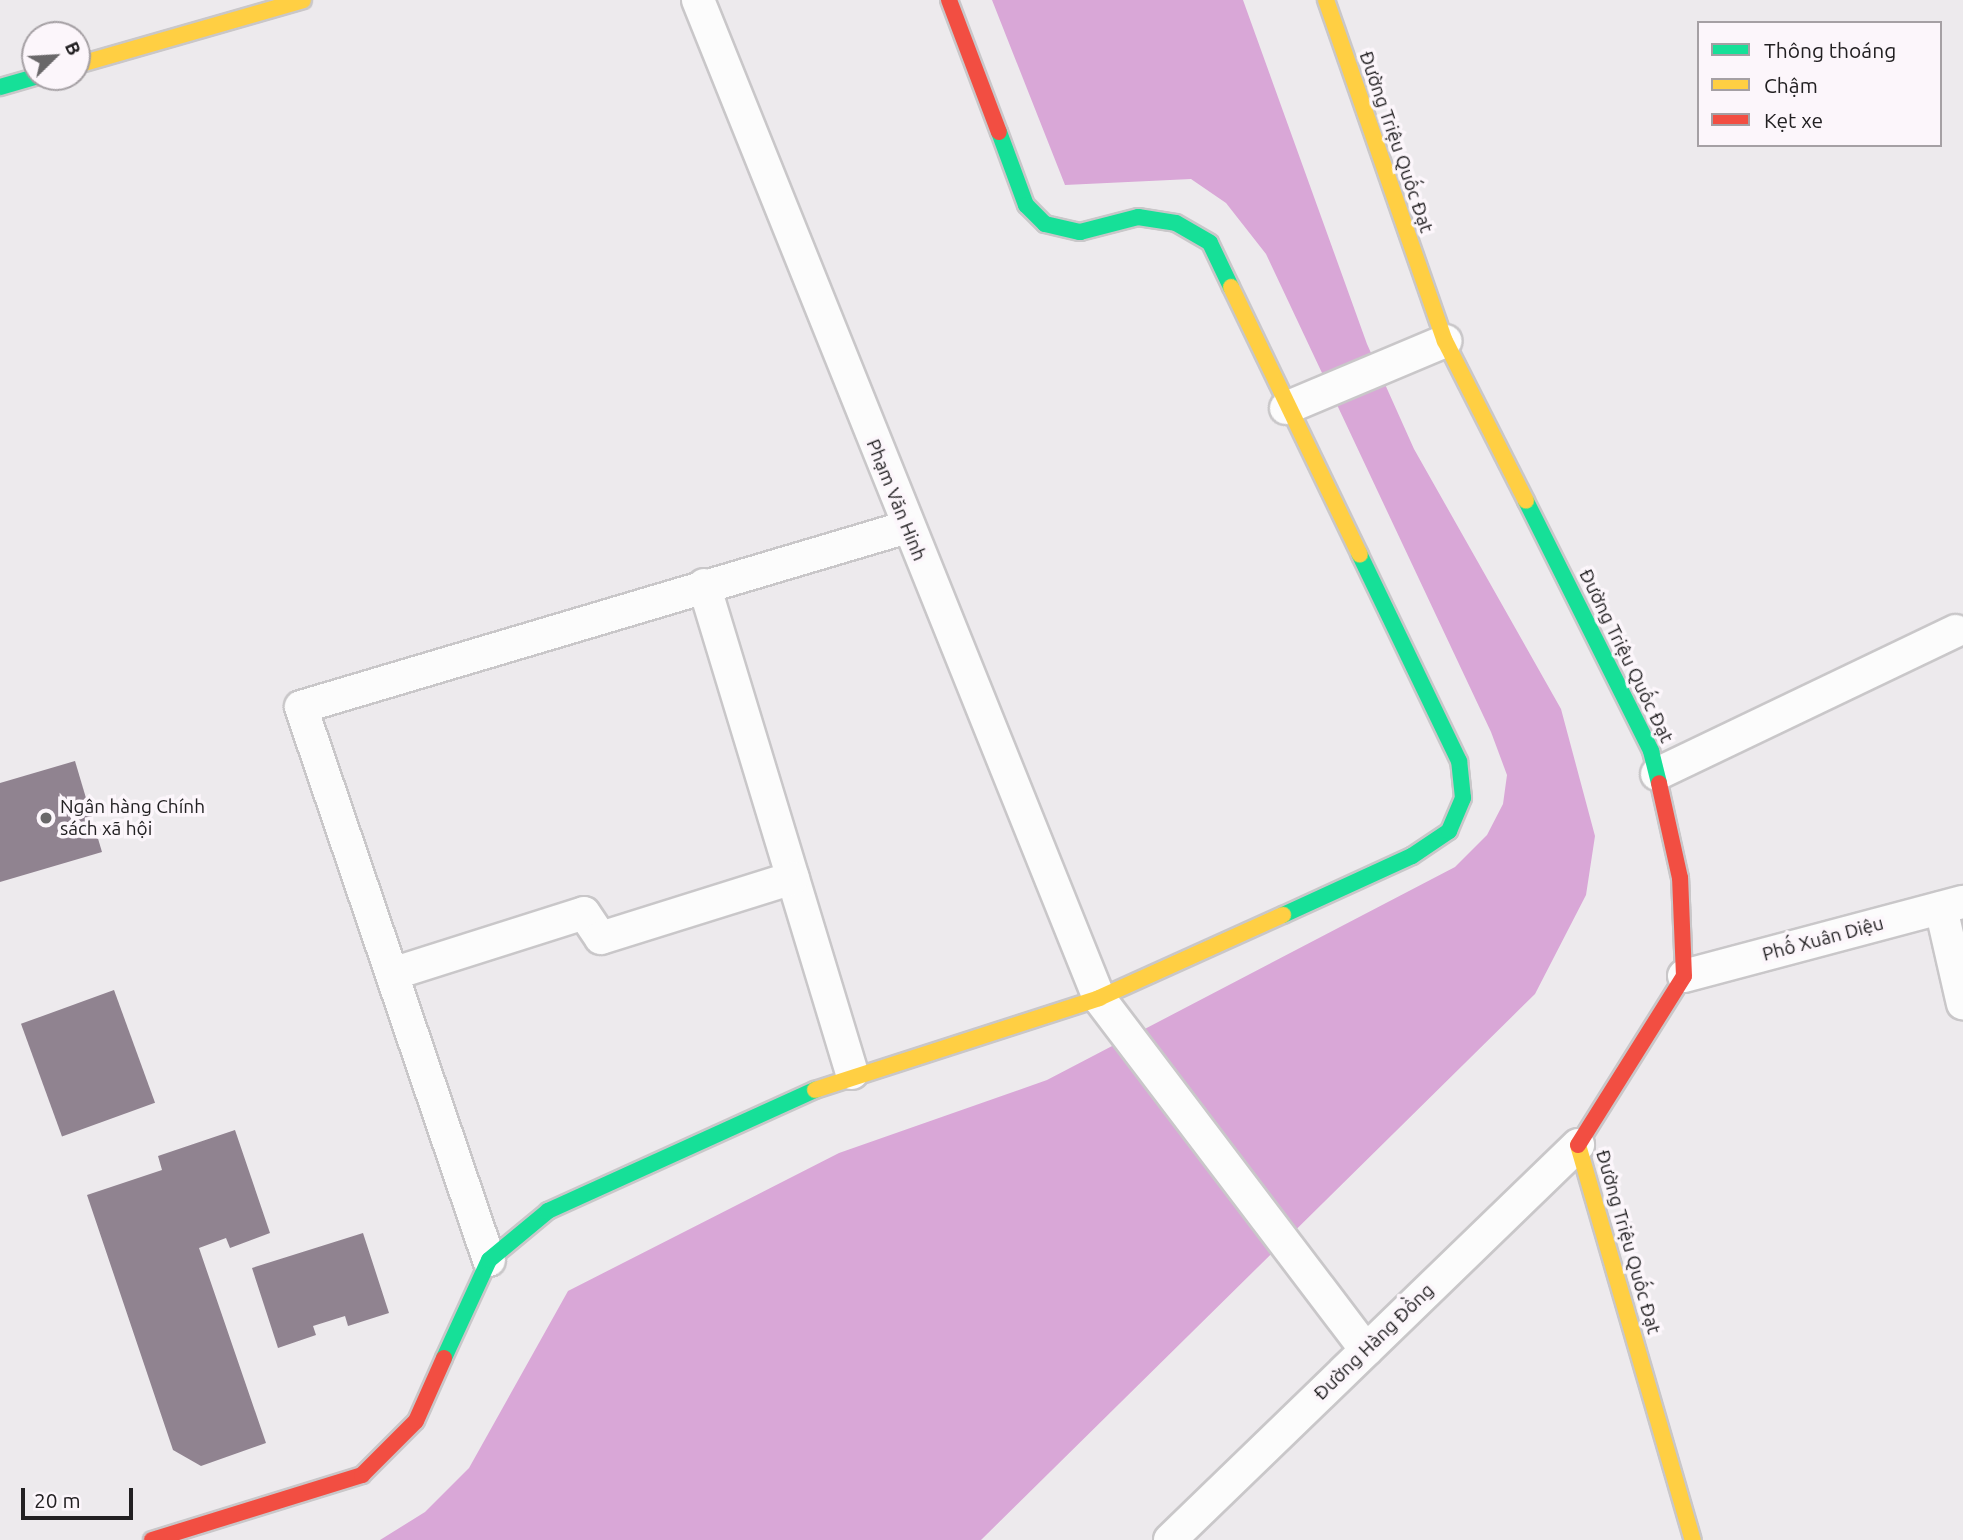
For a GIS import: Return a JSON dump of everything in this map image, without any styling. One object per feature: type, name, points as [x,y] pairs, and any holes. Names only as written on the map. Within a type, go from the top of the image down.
[{"type":"street","points":[[91,61],[303,0]]},
{"type":"street","name":"Phạm Văn Hinh","points":[[698,0],[907,527],[1099,998],[1366,1350]]},
{"type":"street","points":[[152,1540],[362,1475],[416,1421],[489,1260],[548,1211],[852,1073],[1099,998],[1412,856],[1449,831],[1463,797],[1459,761],[1286,408],[1210,243],[1176,223],[1138,216],[1080,232],[1045,224],[1026,205],[949,0]]},
{"type":"street","name":"Đường Triệu Quốc Đạt","points":[[1326,0],[1445,341],[1651,751],[1657,774],[1680,877],[1684,976],[1578,1145],[1693,1540]]},
{"type":"street","points":[[0,87],[21,81]]},
{"type":"street","points":[[1286,408],[1445,341]]},
{"type":"street","points":[[489,1260],[300,706],[907,527]]},
{"type":"street","points":[[704,585],[852,1073]]},
{"type":"street","points":[[1657,774],[1955,631]]},
{"type":"street","points":[[392,974],[584,913],[601,938],[793,878]]},
{"type":"street","points":[[1952,905],[1963,1004]]},
{"type":"street","name":"Phố Xuân Diệu","points":[[1684,976],[1952,905]]},
{"type":"street","name":"Đường Hàng Đồng","points":[[1170,1540],[1578,1145]]},
{"type":"shaded area","points":[[992,0],[1243,0],[1367,344],[1414,449],[1561,709],[1595,836],[1586,895],[1535,994],[981,1540],[380,1540],[425,1512],[469,1468],[568,1291],[839,1153],[1047,1080],[1455,867],[1487,835],[1503,804],[1507,775],[1491,732],[1266,254],[1226,203],[1191,179],[1065,185]]},
{"type":"building","name":"Ngân hàng Chính sách xã hội","points":[[75,761],[102,852],[0,882],[0,783]]},
{"type":"building","points":[[114,990],[155,1103],[62,1137],[21,1024]]},
{"type":"building","points":[[235,1130],[270,1233],[230,1248],[226,1238],[199,1248],[266,1443],[201,1466],[173,1450],[87,1195],[162,1170],[158,1156]]},
{"type":"building","points":[[363,1233],[389,1313],[348,1326],[345,1316],[313,1326],[316,1335],[278,1348],[252,1268]]},
{"type":"traffic: fast","points":[[0,87],[21,81]]},
{"type":"traffic: fast","points":[[999,132],[1026,205],[1045,224],[1080,232],[1138,217],[1176,223],[1210,243],[1231,287]]},
{"type":"traffic: fast","points":[[1526,501],[1651,751],[1659,783]]},
{"type":"traffic: fast","points":[[1283,915],[1412,856],[1449,831],[1463,798],[1459,761],[1360,555]]},
{"type":"traffic: fast","points":[[444,1358],[489,1260],[548,1211],[815,1090]]},
{"type":"traffic: slow","points":[[91,61],[303,0]]},
{"type":"traffic: slow","points":[[1326,0],[1445,341],[1526,501]]},
{"type":"traffic: slow","points":[[1231,287],[1360,555]]},
{"type":"traffic: slow","points":[[815,1090],[1099,998],[1283,915]]},
{"type":"traffic: slow","points":[[1578,1145],[1693,1540]]},
{"type":"traffic: jam","points":[[949,0],[999,132]]},
{"type":"traffic: jam","points":[[1578,1145],[1684,976],[1680,878],[1659,783]]},
{"type":"traffic: jam","points":[[152,1540],[362,1475],[416,1421],[444,1358]]},
{"type":"place","name":"Ngân hàng Chính sách xã hội","points":[[46,818]]}]
